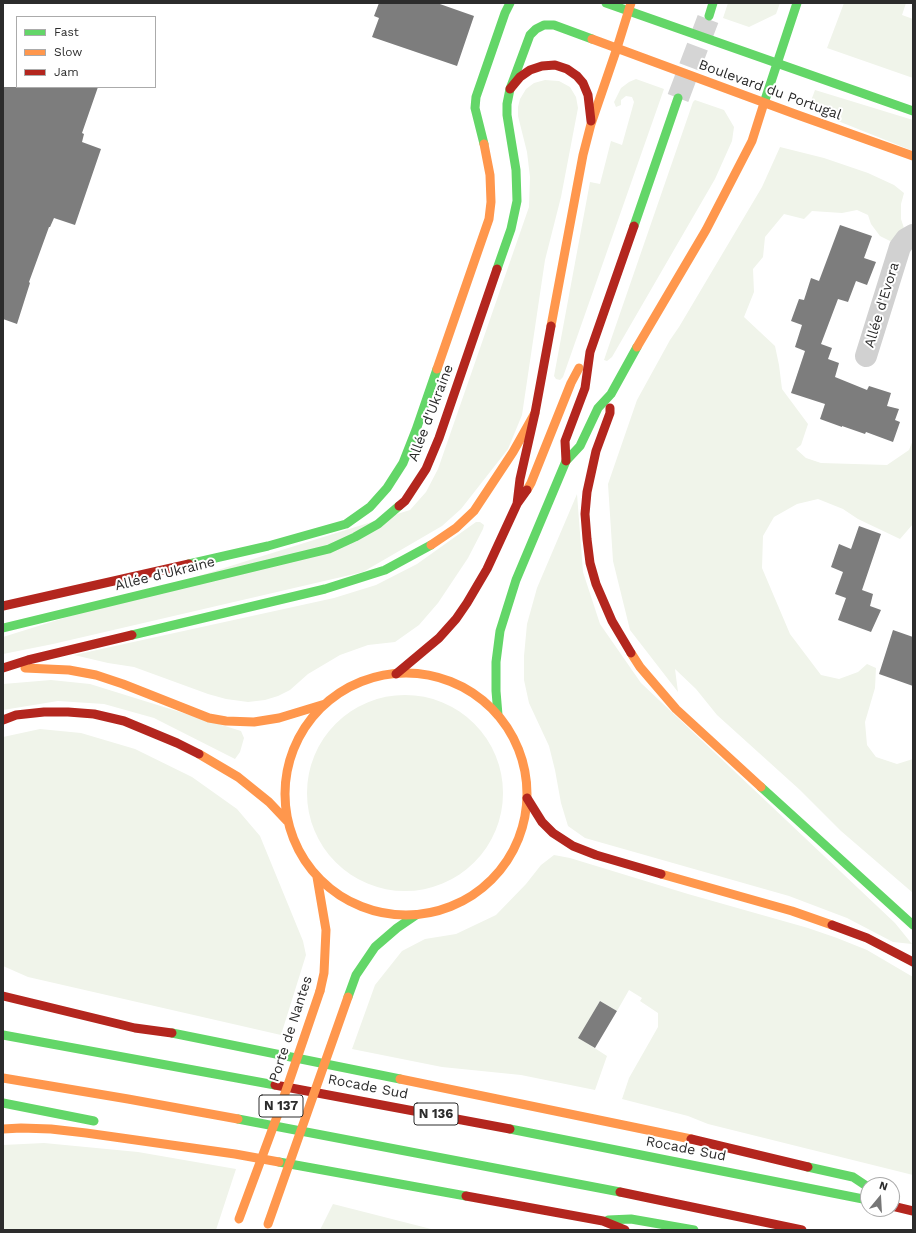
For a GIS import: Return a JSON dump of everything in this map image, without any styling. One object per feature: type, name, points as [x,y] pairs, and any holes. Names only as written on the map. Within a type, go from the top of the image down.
[{"type":"main road","name":"Allée d'Ukraine","points":[[3,606],[268,546],[346,524],[370,507],[387,488],[403,463],[416,430],[489,219],[491,202],[490,175],[475,108],[476,97],[510,3]]},
{"type":"main road","points":[[517,504],[520,479],[535,413],[583,155],[591,124],[630,7],[606,3]]},
{"type":"main road","points":[[709,16],[713,3]]},
{"type":"main road","points":[[498,715],[496,662],[500,631],[516,580],[566,461],[580,446],[598,408],[611,394],[649,326],[706,230],[752,141],[797,3]]},
{"type":"main road","name":"Boulevard du Portugal","points":[[630,7],[913,110]]},
{"type":"main road","name":"Allée d'Ukraine","points":[[3,628],[329,548],[355,537],[378,524],[405,501],[426,469],[439,438],[511,229],[517,201],[517,186],[516,170],[507,116],[507,104],[510,90],[530,35],[536,29],[544,25],[554,25],[617,48]]},
{"type":"main road","name":"Boulevard du Portugal","points":[[617,48],[764,103],[913,156]]},
{"type":"main road","points":[[510,90],[520,78],[530,70],[542,66],[554,65],[567,69],[577,76],[583,83],[588,95],[591,124]]},
{"type":"main road","points":[[566,461],[565,441],[585,388],[590,352],[678,98]]},
{"type":"main road","points":[[396,674],[439,638],[456,619],[467,603],[487,569],[517,504],[531,483],[570,383],[590,352]]},
{"type":"main road","points":[[611,394],[610,413],[593,463],[587,492],[585,514],[590,563],[596,584],[612,621],[640,667],[676,709],[913,925]]},
{"type":"main road","points":[[3,668],[28,660],[325,589],[385,570],[433,544],[456,528],[474,511],[513,452],[535,413]]},
{"type":"main road","points":[[3,671],[24,668],[69,670],[96,675],[209,718],[226,721],[254,722],[279,718],[325,704]]},
{"type":"main road","points":[[396,674],[419,674],[441,679],[462,687],[481,699],[498,715],[508,730],[523,762],[527,798],[525,817],[520,836],[512,854],[501,870],[488,884],[466,899],[436,912],[416,915],[398,915],[380,913],[346,900],[317,877],[307,865],[292,836],[285,802],[285,784],[288,766],[294,748],[302,732],[312,717],[325,704],[341,692],[358,683],[377,677],[396,674]]},
{"type":"main road","points":[[3,720],[16,715],[44,712],[68,712],[94,714],[124,722],[177,743],[209,759],[238,777],[269,802],[288,821]]},
{"type":"main road","points":[[527,798],[542,822],[553,833],[573,846],[634,867],[792,910],[867,938],[913,962]]},
{"type":"main road","name":"Porte de Nantes","points":[[235,1230],[320,991],[324,973],[326,930],[317,877]]},
{"type":"main road","name":"N 137","points":[[267,1227],[356,975],[375,947],[397,928],[416,915]]},
{"type":"main road","points":[[3,996],[135,1028],[181,1034],[689,1139],[852,1177],[860,1182]]},
{"type":"main road","points":[[146,1020],[181,1034]]},
{"type":"main road","name":"Rocade Sud","points":[[3,1035],[510,1128],[860,1198]]},
{"type":"main road","points":[[3,1078],[128,1099],[369,1144],[661,1200],[802,1230]]},
{"type":"main road","points":[[3,1103],[103,1123]]},
{"type":"main road","points":[[3,1129],[51,1129],[235,1154],[603,1221],[625,1230]]},
{"type":"main road","points":[[148,1133],[235,1154]]},
{"type":"main road","points":[[900,1205],[910,1210]]},
{"type":"main road","points":[[900,1208],[910,1210]]},
{"type":"main road","points":[[603,1221],[631,1219],[694,1230]]},
{"type":"street","name":"Allée d'Evora","points":[[866,356],[900,247],[906,239],[913,235]]},
{"type":"shaded area","points":[[728,3],[780,3],[776,14],[749,27],[723,18]]},
{"type":"shaded area","points":[[844,3],[906,3],[902,15],[913,19],[913,78],[827,48]]},
{"type":"shaded area","points":[[636,79],[664,89],[563,377],[560,380],[556,379],[554,376],[590,182],[600,184],[611,141],[622,145],[634,102],[632,97],[626,96],[621,100],[621,105],[616,107],[614,102],[621,88]]},
{"type":"shaded area","points":[[545,80],[559,81],[570,87],[576,97],[578,108],[561,197],[545,260],[522,415],[508,449],[461,509],[442,526],[363,572],[53,644],[3,654],[3,637],[410,510],[426,492],[438,469],[529,207],[530,177],[527,152],[518,116],[518,107],[520,99],[526,89],[534,83]]},
{"type":"shaded area","points":[[815,90],[913,120],[913,151],[808,109]]},
{"type":"shaded area","points":[[695,100],[724,110],[734,127],[732,141],[715,179],[612,357],[607,361],[604,360],[693,102]]},
{"type":"shaded area","points":[[780,147],[824,158],[868,173],[894,185],[904,193],[901,204],[901,219],[905,231],[892,242],[880,236],[871,224],[868,215],[857,210],[842,213],[812,211],[804,219],[784,214],[765,237],[763,257],[753,269],[754,292],[744,317],[775,346],[782,389],[808,424],[801,445],[796,449],[806,458],[821,463],[887,465],[909,450],[913,440],[913,524],[900,539],[858,519],[843,509],[818,499],[797,504],[774,517],[763,536],[762,568],[790,634],[821,675],[839,679],[858,672],[867,664],[876,668],[875,688],[865,722],[867,745],[876,757],[897,764],[913,759],[913,893],[841,831],[800,790],[717,715],[696,689],[675,669],[678,692],[630,630],[613,561],[608,484],[637,400],[670,340],[762,187]]},
{"type":"shaded area","points":[[577,494],[583,572],[600,624],[641,683],[895,923],[912,944],[893,942],[847,918],[789,896],[585,838],[568,826],[561,803],[549,746],[529,703],[524,680],[524,656],[527,624],[537,588]]},
{"type":"shaded area","points":[[476,522],[480,522],[484,525],[468,558],[438,603],[419,625],[395,642],[368,645],[340,655],[308,674],[290,690],[278,696],[265,700],[248,702],[226,699],[134,667],[74,655],[334,598],[376,585],[417,564]]},
{"type":"shaded area","points":[[51,680],[90,684],[241,731],[244,738],[240,752],[235,759],[154,718],[104,704],[58,701],[3,710],[3,684]]},
{"type":"shaded area","points":[[405,695],[433,699],[451,707],[467,717],[481,731],[491,747],[499,765],[503,793],[499,821],[491,839],[481,855],[467,869],[451,879],[433,887],[405,891],[377,887],[359,879],[343,869],[329,855],[319,839],[311,821],[307,793],[311,765],[319,747],[329,731],[343,717],[359,707],[377,699]]},
{"type":"shaded area","points":[[40,729],[81,733],[135,749],[192,777],[237,809],[260,836],[303,941],[306,955],[281,1035],[28,977],[3,966],[3,737]]},
{"type":"shaded area","points":[[554,855],[570,858],[688,894],[808,928],[867,950],[913,977],[913,1175],[708,1124],[688,1116],[622,1099],[629,1078],[658,1027],[658,1013],[640,1001],[642,998],[629,990],[617,1011],[600,1001],[579,1038],[607,1056],[595,1090],[521,1075],[442,1067],[352,1049],[375,985],[402,951],[425,939],[456,934],[496,915],[526,884],[541,865]]},
{"type":"shaded area","points":[[44,1143],[138,1152],[236,1169],[216,1230],[3,1230],[3,1145]]},
{"type":"shaded area","points":[[333,1204],[435,1230],[320,1230]]},
{"type":"building","points":[[379,3],[437,3],[474,16],[457,66],[372,37],[379,18],[374,16]]},
{"type":"building","points":[[3,87],[98,88],[82,133],[84,134],[82,142],[101,149],[75,225],[54,218],[49,227],[29,282],[30,283],[17,324],[3,319]]},
{"type":"building","points":[[840,225],[872,236],[864,258],[876,262],[867,285],[856,281],[848,302],[838,299],[821,344],[832,348],[828,359],[839,363],[835,377],[867,390],[869,386],[891,393],[887,406],[899,409],[895,420],[900,422],[893,442],[866,432],[865,434],[820,419],[825,404],[791,393],[805,351],[795,347],[802,325],[791,321],[799,299],[804,300],[811,278],[819,281]]},
{"type":"building","points":[[859,526],[881,534],[862,590],[873,594],[870,606],[881,610],[871,632],[838,620],[846,598],[835,594],[843,572],[831,567],[839,544],[851,549]]},
{"type":"building","points":[[893,630],[913,637],[913,686],[879,674]]},
{"type":"building","points":[[600,1001],[617,1011],[595,1048],[578,1038]]},
{"type":"tunnel","points":[[678,98],[708,19]]},
{"type":"traffic: fast","points":[[484,144],[475,108],[476,97],[505,13],[510,3]]},
{"type":"traffic: fast","points":[[606,3],[913,111]]},
{"type":"traffic: fast","points":[[709,16],[713,3]]},
{"type":"traffic: fast","points":[[764,103],[797,3]]},
{"type":"traffic: fast","points":[[497,269],[511,229],[517,201],[516,170],[507,115],[507,104],[510,89],[530,35],[536,29],[544,25],[554,25],[592,39]]},
{"type":"traffic: fast","points":[[634,226],[678,98]]},
{"type":"traffic: fast","points":[[498,715],[496,662],[500,631],[516,580],[566,461],[580,446],[598,408],[611,394],[637,347]]},
{"type":"traffic: fast","points":[[189,564],[268,546],[346,524],[370,507],[387,488],[403,463],[437,369]]},
{"type":"traffic: fast","points":[[3,628],[329,549],[378,524],[399,506]]},
{"type":"traffic: fast","points":[[132,635],[325,589],[385,570],[431,545]]},
{"type":"traffic: fast","points":[[761,787],[913,925]]},
{"type":"traffic: fast","points":[[348,997],[356,975],[375,947],[397,928],[416,915]]},
{"type":"traffic: fast","points":[[172,1033],[400,1079]]},
{"type":"traffic: fast","points":[[3,1035],[275,1085]]},
{"type":"traffic: fast","points":[[3,1103],[94,1121]]},
{"type":"traffic: fast","points":[[238,1119],[620,1192]]},
{"type":"traffic: fast","points":[[510,1129],[860,1198]]},
{"type":"traffic: fast","points":[[279,1162],[466,1196]]},
{"type":"traffic: fast","points":[[808,1167],[853,1177],[860,1182]]},
{"type":"traffic: fast","points":[[608,1220],[631,1219],[694,1230]]},
{"type":"traffic: slow","points":[[617,48],[631,3]]},
{"type":"traffic: slow","points":[[592,39],[913,156]]},
{"type":"traffic: slow","points":[[551,326],[583,155],[591,124],[617,48]]},
{"type":"traffic: slow","points":[[637,347],[706,230],[752,141],[764,103]]},
{"type":"traffic: slow","points":[[437,369],[489,219],[491,202],[490,175],[484,144]]},
{"type":"traffic: slow","points":[[527,490],[571,383],[579,368]]},
{"type":"traffic: slow","points":[[431,545],[456,528],[474,511],[513,452],[535,413]]},
{"type":"traffic: slow","points":[[631,653],[640,667],[676,709],[761,787]]},
{"type":"traffic: slow","points":[[25,668],[69,670],[96,675],[209,718],[226,721],[254,722],[279,718],[325,704]]},
{"type":"traffic: slow","points":[[406,673],[430,675],[452,682],[473,693],[492,708],[507,727],[518,748],[525,770],[527,794],[525,818],[518,840],[507,861],[492,880],[473,895],[452,906],[430,913],[406,915],[382,913],[360,906],[339,895],[320,880],[305,861],[294,840],[287,818],[285,794],[287,770],[294,748],[305,727],[320,708],[339,693],[360,682],[382,675],[406,673]]},
{"type":"traffic: slow","points":[[199,754],[238,777],[269,802],[287,821]]},
{"type":"traffic: slow","points":[[661,874],[792,911],[832,925]]},
{"type":"traffic: slow","points":[[317,877],[326,930],[324,973],[320,991]]},
{"type":"traffic: slow","points":[[239,1219],[278,1114],[320,991]]},
{"type":"traffic: slow","points":[[268,1224],[348,997]]},
{"type":"traffic: slow","points":[[3,1078],[238,1119]]},
{"type":"traffic: slow","points":[[400,1079],[691,1139]]},
{"type":"traffic: slow","points":[[3,1129],[51,1129],[86,1133],[235,1154],[279,1162]]},
{"type":"traffic: jam","points":[[510,89],[520,77],[530,70],[542,66],[555,65],[567,69],[577,76],[583,83],[588,95],[591,121]]},
{"type":"traffic: jam","points":[[566,461],[565,441],[585,388],[590,352],[634,226]]},
{"type":"traffic: jam","points":[[399,506],[405,501],[426,469],[439,438],[497,269]]},
{"type":"traffic: jam","points":[[517,504],[520,479],[535,413],[551,326]]},
{"type":"traffic: jam","points":[[610,408],[610,413],[596,451],[587,492],[585,514],[587,539],[590,563],[596,584],[612,621],[631,653]]},
{"type":"traffic: jam","points":[[396,674],[439,638],[456,619],[487,569],[517,504],[527,490]]},
{"type":"traffic: jam","points":[[3,606],[189,564]]},
{"type":"traffic: jam","points":[[3,668],[28,660],[132,635]]},
{"type":"traffic: jam","points":[[3,720],[16,715],[44,712],[94,714],[124,721],[177,743],[199,754]]},
{"type":"traffic: jam","points":[[527,798],[542,822],[553,833],[573,846],[596,855],[661,874]]},
{"type":"traffic: jam","points":[[832,925],[867,938],[913,962]]},
{"type":"traffic: jam","points":[[3,996],[135,1028],[172,1033]]},
{"type":"traffic: jam","points":[[275,1085],[510,1129]]},
{"type":"traffic: jam","points":[[691,1139],[808,1167]]},
{"type":"traffic: jam","points":[[620,1192],[802,1230]]},
{"type":"traffic: jam","points":[[466,1196],[603,1221],[625,1230]]},
{"type":"traffic: jam","points":[[900,1208],[913,1211]]}]
